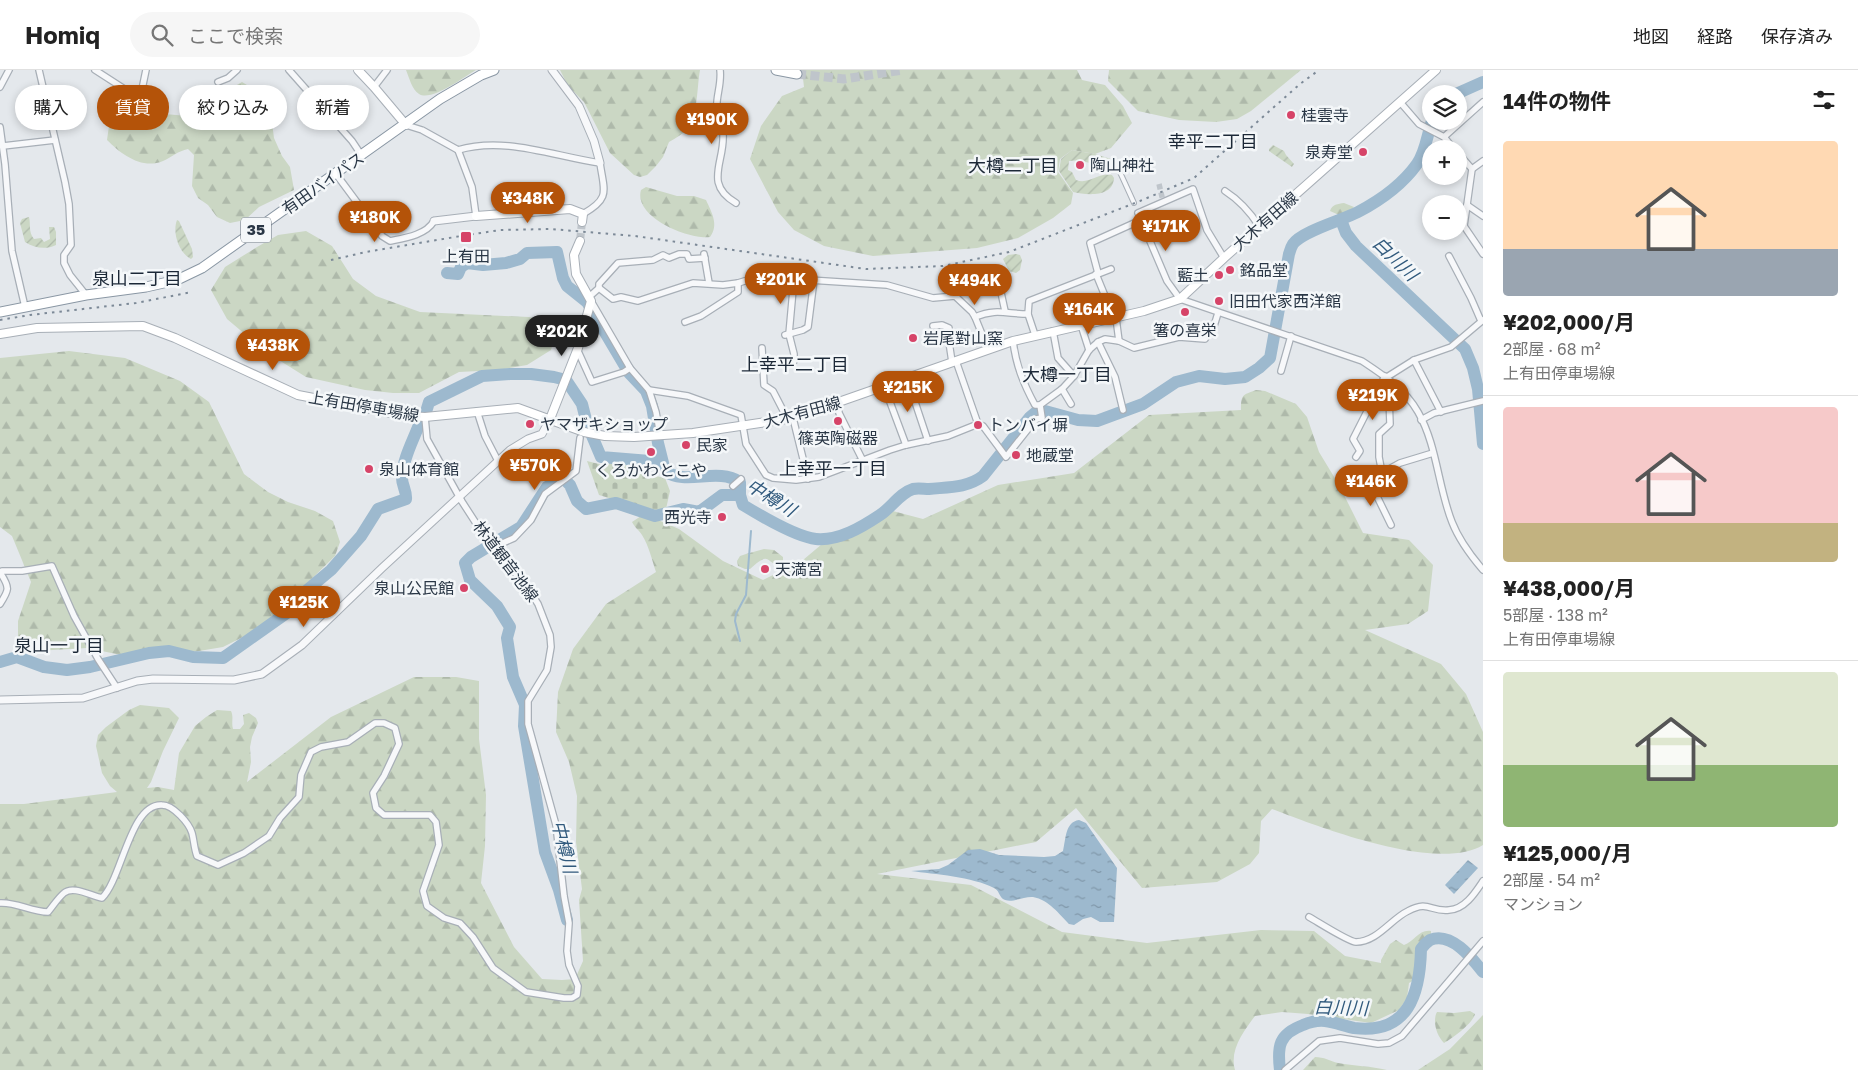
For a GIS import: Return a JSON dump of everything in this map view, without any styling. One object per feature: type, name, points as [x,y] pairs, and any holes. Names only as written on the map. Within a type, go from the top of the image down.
[{"type":"highway","name":"有田バイパス","points":[[0,312],[86,295],[146,287],[176,280],[202,268],[406,125],[440,99],[481,75],[494,70]]},
{"type":"highway","points":[[776,70],[797,74]]},
{"type":"main road","points":[[358,70],[406,125]]},
{"type":"main road","name":"大木有田線","points":[[550,419],[584,432],[605,436],[660,436],[790,418],[1013,341],[1144,311],[1180,299],[1259,226],[1436,70]]},
{"type":"main road","points":[[476,216],[570,209],[582,218]]},
{"type":"main road","points":[[550,419],[577,349],[590,299],[576,274],[574,255],[580,241]]},
{"type":"main road","name":"上有田停車場線","points":[[0,334],[37,328],[144,326],[175,338],[298,395],[398,414],[425,417],[518,408],[550,419]]},
{"type":"street","points":[[0,87],[9,70]]},
{"type":"street","points":[[39,70],[65,182],[70,216],[70,245],[64,256],[64,263],[70,275],[86,295]]},
{"type":"street","points":[[95,70],[140,99],[146,70]]},
{"type":"street","points":[[218,82],[228,78],[237,70]]},
{"type":"street","points":[[289,70],[352,141],[362,156]]},
{"type":"street","points":[[374,87],[387,70]]},
{"type":"street","points":[[552,70],[579,106],[594,141],[600,163],[604,195],[601,202],[582,218]]},
{"type":"street","points":[[720,70],[721,80],[716,113],[724,133],[717,178],[725,197],[736,203]]},
{"type":"street","points":[[1400,102],[1419,124],[1436,132],[1446,140]]},
{"type":"street","points":[[1444,137],[1483,102]]},
{"type":"street","points":[[336,174],[382,236],[390,240],[417,234],[430,228],[434,221],[476,216],[472,187],[458,150],[422,130],[406,125]]},
{"type":"street","points":[[0,126],[12,251],[25,307]]},
{"type":"street","points":[[3,146],[55,140]]},
{"type":"street","points":[[458,150],[474,145],[499,145],[600,163]]},
{"type":"street","points":[[1483,161],[1472,169],[1467,205],[1483,216]]},
{"type":"street","points":[[1467,163],[1472,169]]},
{"type":"street","points":[[1119,170],[1134,204]]},
{"type":"street","points":[[1224,258],[1207,230],[1193,189],[1137,211],[1167,281],[1180,299],[1362,361],[1386,376],[1399,389],[1418,412],[1433,453],[1451,521],[1462,542],[1483,570]]},
{"type":"street","points":[[1225,191],[1244,207],[1259,226]]},
{"type":"street","points":[[1119,341],[1115,318],[1097,274],[1090,243],[1141,220]]},
{"type":"street","points":[[1467,230],[1483,254]]},
{"type":"street","points":[[660,436],[656,412],[649,390],[630,368],[590,299],[599,288],[599,284],[618,263],[653,260],[663,255],[671,260],[679,254],[687,254],[689,259],[705,256],[709,283]]},
{"type":"street","points":[[1356,457],[1360,452],[1353,439],[1386,376],[1414,360],[1452,347],[1482,321],[1449,256]]},
{"type":"street","points":[[1035,335],[1028,314],[1029,301],[1111,269]]},
{"type":"street","points":[[599,288],[613,299],[621,297],[638,301],[693,283],[723,285],[738,283],[764,275],[794,279],[887,285],[933,298],[955,296],[972,312],[988,349]]},
{"type":"street","points":[[762,364],[794,362],[794,354],[787,334],[794,279]]},
{"type":"street","points":[[787,334],[808,327],[814,280]]},
{"type":"street","points":[[685,322],[701,316],[738,292],[738,283]]},
{"type":"street","points":[[1000,288],[1005,311]]},
{"type":"street","points":[[975,317],[985,313],[1005,311],[1028,314]]},
{"type":"street","points":[[1040,406],[1062,389],[1074,376],[1089,350],[1098,342],[1105,339],[1119,341],[1134,348],[1179,337],[1205,339],[1214,326],[1218,312]]},
{"type":"street","points":[[933,326],[942,325],[949,328],[949,342],[954,362],[978,424],[982,426],[1006,456],[1036,420],[1042,418],[1040,406]]},
{"type":"street","points":[[1081,325],[1089,350]]},
{"type":"street","points":[[1053,331],[1058,358],[1074,376]]},
{"type":"street","points":[[1280,371],[1291,336]]},
{"type":"street","points":[[1013,341],[1016,363],[1026,388],[1035,405],[1040,406]]},
{"type":"street","points":[[1098,342],[1114,377],[1123,410]]},
{"type":"street","points":[[762,348],[764,385],[773,391],[790,418],[808,479]]},
{"type":"street","points":[[577,349],[592,382],[624,372],[630,368]]},
{"type":"street","points":[[1414,360],[1441,412]]},
{"type":"street","points":[[907,378],[928,441]]},
{"type":"street","points":[[884,386],[906,444]]},
{"type":"street","points":[[1062,389],[1071,404]]},
{"type":"street","points":[[1382,473],[1379,456],[1379,434],[1390,424],[1389,397],[1399,389]]},
{"type":"street","points":[[649,390],[688,396],[741,415],[746,444],[766,475],[773,478],[808,479],[830,473],[862,459],[906,444],[948,436],[978,424]]},
{"type":"street","points":[[1421,420],[1441,412],[1483,401]]},
{"type":"street","points":[[838,403],[839,413],[862,459]]},
{"type":"street","points":[[477,411],[485,436],[498,461]]},
{"type":"street","points":[[425,417],[427,439],[459,497],[492,548],[514,538],[531,520],[545,494],[576,471],[580,438]]},
{"type":"street","points":[[0,700],[82,698],[137,681],[153,679],[234,680],[262,674],[302,645],[510,450],[542,434],[550,419]]},
{"type":"street","points":[[1358,491],[1382,473],[1400,463],[1433,453]]},
{"type":"street","points":[[733,486],[741,480]]},
{"type":"street","points":[[1370,482],[1389,517],[1391,525]]},
{"type":"street","name":"林道観音池線","points":[[0,902],[26,906],[37,912],[48,912],[63,894],[69,890],[76,890],[102,898],[112,884],[132,832],[142,815],[154,805],[164,805],[175,809],[192,832],[196,856],[218,865],[244,853],[269,836],[280,818],[299,797],[301,775],[311,752],[320,747],[348,742],[375,723],[384,723],[395,728],[399,744],[384,776],[373,793],[376,808],[384,815],[430,815],[436,822],[439,832],[440,845],[423,891],[427,906],[444,918],[460,923],[473,936],[493,968],[526,992],[564,998],[572,998],[577,994],[578,986],[569,966],[567,951],[569,922],[564,896],[556,825],[528,724],[528,701],[548,670],[551,647],[550,635],[538,604],[525,584],[492,548],[459,497]]},
{"type":"street","points":[[0,604],[8,591],[8,586],[1,574],[2,570],[22,571],[52,566],[74,616],[117,688]]},
{"type":"street","points":[[1309,917],[1355,942],[1369,940],[1406,912],[1422,905],[1443,910],[1455,908],[1470,900],[1483,882]]},
{"type":"street","points":[[1285,1070],[1319,1041],[1340,1038],[1378,1044],[1389,1043],[1402,1036],[1483,941]]},
{"type":"green space","points":[[406,70],[476,70],[439,92],[424,96],[414,90]]},
{"type":"green space","points":[[560,70],[700,70],[694,115],[688,128],[669,142],[663,157],[647,175],[640,177],[634,175],[610,153],[584,102],[568,86]]},
{"type":"green space","points":[[802,70],[1077,70],[1082,80],[1105,85],[1123,106],[1132,123],[1111,148],[1095,154],[1072,150],[1060,159],[1058,172],[1073,193],[1071,204],[1053,218],[1018,238],[977,248],[873,256],[824,246],[794,230],[778,212],[750,159],[761,126],[782,96],[804,87]]},
{"type":"green space","points":[[1109,70],[1301,70],[1251,111],[1237,119],[1216,122],[1179,120],[1138,111],[1108,81]]},
{"type":"green space","points":[[169,114],[179,115],[179,130],[273,130],[274,138],[282,156],[290,167],[294,190],[259,207],[245,220],[230,223],[217,217],[208,205],[198,198],[192,186],[194,155],[188,149],[163,161],[147,163],[125,155],[107,140],[108,130],[169,130]]},
{"type":"green space","points":[[1273,145],[1284,151],[1294,164],[1292,167],[1269,151]]},
{"type":"green space","points":[[1072,150],[1111,159],[1112,170],[1075,160],[1069,161],[1068,170],[1072,172],[1076,180],[1081,181],[1103,175],[1112,175],[1114,178],[1109,189],[1098,194],[1073,192],[1059,171],[1061,159]]},
{"type":"green space","points":[[646,187],[677,196],[694,196],[706,200],[714,223],[713,232],[710,237],[689,235],[677,231],[654,218],[645,209],[641,200],[641,190]]},
{"type":"green space","points":[[1344,203],[1354,207],[1339,215],[1330,211],[1337,204]]},
{"type":"green space","points":[[29,217],[30,231],[34,239],[41,238],[44,242],[50,239],[49,227],[54,227],[56,245],[40,248],[25,242],[20,223],[22,219]]},
{"type":"green space","points":[[177,220],[192,249],[193,257],[191,259],[183,252],[178,242],[175,231]]},
{"type":"green space","points":[[306,231],[332,246],[353,279],[376,296],[420,312],[529,317],[548,321],[556,332],[551,350],[527,365],[498,370],[459,372],[419,393],[365,390],[306,377],[266,352],[227,319],[211,290],[225,267],[257,247],[278,235]]},
{"type":"green space","points":[[1008,255],[1020,255],[1022,260],[1020,270],[1016,273],[1009,271],[1003,259]]},
{"type":"green space","points":[[69,351],[125,358],[180,381],[209,402],[244,474],[268,492],[288,502],[315,511],[333,521],[340,542],[335,556],[267,625],[223,647],[181,654],[131,657],[87,648],[36,651],[18,645],[18,621],[31,582],[12,536],[0,527],[0,358]]},
{"type":"green space","points":[[1256,390],[1265,391],[1296,404],[1307,417],[1319,452],[1339,485],[1363,533],[1409,540],[1433,565],[1428,611],[1408,624],[1365,630],[1441,664],[1466,694],[1483,732],[1483,845],[1463,852],[1438,854],[1409,851],[1348,836],[1272,809],[1261,821],[1259,853],[1250,864],[1217,882],[1142,888],[1076,808],[1036,842],[877,874],[971,885],[1062,932],[1147,943],[1261,930],[1314,931],[1345,956],[1381,963],[1390,944],[1396,940],[1404,945],[1423,932],[1431,931],[1431,936],[1420,947],[1415,979],[1409,983],[1407,998],[1399,1010],[1371,1023],[1282,1012],[1255,1016],[1242,1034],[1236,1048],[1234,1055],[1235,1070],[0,1070],[0,804],[24,804],[117,792],[110,786],[102,773],[96,746],[98,735],[129,710],[140,705],[169,708],[179,718],[147,788],[158,787],[174,790],[179,753],[195,726],[217,710],[231,711],[233,729],[240,729],[244,724],[243,715],[249,713],[256,718],[258,723],[250,747],[251,762],[247,782],[331,717],[414,677],[456,677],[479,681],[479,739],[486,795],[485,846],[481,883],[514,947],[542,979],[575,979],[583,961],[579,900],[582,889],[576,842],[577,796],[569,762],[556,732],[558,692],[573,649],[606,604],[656,572],[644,539],[632,522],[644,514],[679,529],[723,561],[763,580],[803,560],[834,534],[889,510],[923,519],[998,485],[1074,473],[1149,415],[1241,410],[1243,396]]},
{"type":"green space","points":[[587,461],[607,466],[609,462],[644,467],[643,473],[665,478],[670,491],[666,509],[655,512],[599,495]]},
{"type":"green space","points":[[764,549],[774,550],[783,557],[781,566],[765,559],[750,569],[738,566],[737,561],[740,556]]},
{"type":"green space","points":[[1470,1011],[1475,1014],[1471,1022],[1444,1043],[1435,1026],[1437,1012],[1454,1013]]},
{"type":"green space","points":[[1483,1015],[1483,1070],[1418,1070],[1450,1049]]},
{"type":"green space","points":[[1315,1057],[1338,1063],[1387,1070],[1303,1070]]},
{"type":"water","points":[[1079,820],[1086,823],[1117,868],[1114,922],[1100,922],[1091,917],[1083,919],[1074,925],[1069,924],[1053,908],[1039,899],[1029,897],[1006,900],[1002,898],[996,889],[985,884],[953,876],[911,871],[939,869],[948,865],[968,850],[980,849],[999,855],[1055,856],[1063,851],[1071,824]]},
{"type":"water","points":[[1468,860],[1478,868],[1454,894],[1445,885]]},
{"type":"waterway","name":"白川川","points":[[1467,89],[1483,82]]},
{"type":"waterway","name":"中樽川","points":[[447,273],[458,274],[461,267],[467,263],[483,265],[506,263],[520,259],[527,253],[557,252],[563,278],[567,286],[587,302],[629,373],[646,391],[652,406],[665,471],[682,477],[722,476],[731,478],[740,482],[740,495],[743,505],[759,515],[808,537],[816,539],[833,538],[866,524],[884,512],[908,491],[958,486],[977,480],[983,476],[1036,412],[1045,411],[1078,420],[1097,421],[1143,404],[1176,382],[1199,376],[1225,379],[1245,377],[1259,368],[1270,358],[1289,254],[1293,244],[1314,230],[1367,207],[1398,185],[1411,172],[1420,159],[1429,130]]},
{"type":"waterway","name":"白川川","points":[[1341,220],[1346,233],[1356,246],[1465,349],[1473,368],[1478,389],[1483,444]]},
{"type":"waterway","points":[[426,412],[429,402],[482,376],[531,374],[554,377],[566,380],[582,404],[587,424],[601,457],[662,462]]},
{"type":"waterway","points":[[0,662],[17,657],[44,667],[67,670],[90,667],[149,653],[169,651],[193,657],[223,658],[288,612],[300,596],[331,570],[361,536],[378,509],[406,499],[402,479],[403,469],[420,422]]},
{"type":"waterway","name":"中樽川","points":[[567,920],[559,890],[545,852],[524,726],[525,705],[513,677],[507,638],[510,627],[497,606],[470,580],[465,563],[471,557],[521,527],[547,487],[563,478],[570,485],[577,501],[586,509],[616,503],[655,516],[683,509],[699,512],[722,495],[740,495]]},
{"type":"waterway","points":[[740,641],[735,621],[736,614],[746,595],[751,531]]},
{"type":"waterway","name":"白川川","points":[[1280,1070],[1279,1054],[1281,1042],[1289,1032],[1303,1025],[1322,1021],[1354,1028],[1373,1028],[1388,1025],[1399,1018],[1408,1008],[1414,995],[1418,981],[1421,949],[1430,940],[1438,938],[1453,942],[1467,953],[1483,972]]},
{"type":"tunnel","points":[[797,74],[844,79],[903,70]]},
{"type":"tunnel","points":[[1159,184],[1163,201]]},
{"type":"tunnel","points":[[580,241],[582,222]]},
{"type":"railway","points":[[331,260],[366,252],[500,230],[551,229],[635,236],[866,269],[943,266],[1009,252],[1194,178],[1300,84],[1319,70]]},
{"type":"railway","points":[[0,320],[136,303],[192,292]]},
{"type":"place","name":"桂雲寺","points":[[1291,115]]},
{"type":"place","name":"泉寿堂","points":[[1363,152]]},
{"type":"place","name":"陶山神社","points":[[1080,165]]},
{"type":"place","name":"上有田","points":[[466,237]]},
{"type":"place","name":"銘品堂","points":[[1230,270]]},
{"type":"place","name":"藍土","points":[[1219,275]]},
{"type":"place","name":"旧田代家西洋館","points":[[1219,301]]},
{"type":"place","name":"箸の喜栄","points":[[1185,312]]},
{"type":"place","name":"岩尾對山窯","points":[[913,338]]},
{"type":"place","name":"篠英陶磁器","points":[[838,421]]},
{"type":"place","name":"ヤマザキショップ","points":[[530,424]]},
{"type":"place","name":"トンバイ塀","points":[[978,425]]},
{"type":"place","name":"民家","points":[[686,445]]},
{"type":"place","name":"くろかわとこや","points":[[651,452]]},
{"type":"place","name":"地蔵堂","points":[[1016,455]]},
{"type":"place","name":"泉山体育館","points":[[369,469]]},
{"type":"place","name":"西光寺","points":[[722,517]]},
{"type":"place","name":"天満宮","points":[[765,569]]},
{"type":"place","name":"泉山公民館","points":[[464,588]]},
{"type":"district","name":"幸平二丁目","points":[[1213,142]]},
{"type":"district","name":"大樽二丁目","points":[[1013,166]]},
{"type":"district","name":"泉山二丁目","points":[[137,279]]},
{"type":"district","name":"上幸平二丁目","points":[[795,365]]},
{"type":"district","name":"大樽一丁目","points":[[1067,375]]},
{"type":"district","name":"上幸平一丁目","points":[[833,469]]},
{"type":"district","name":"泉山一丁目","points":[[59,646]]}]
